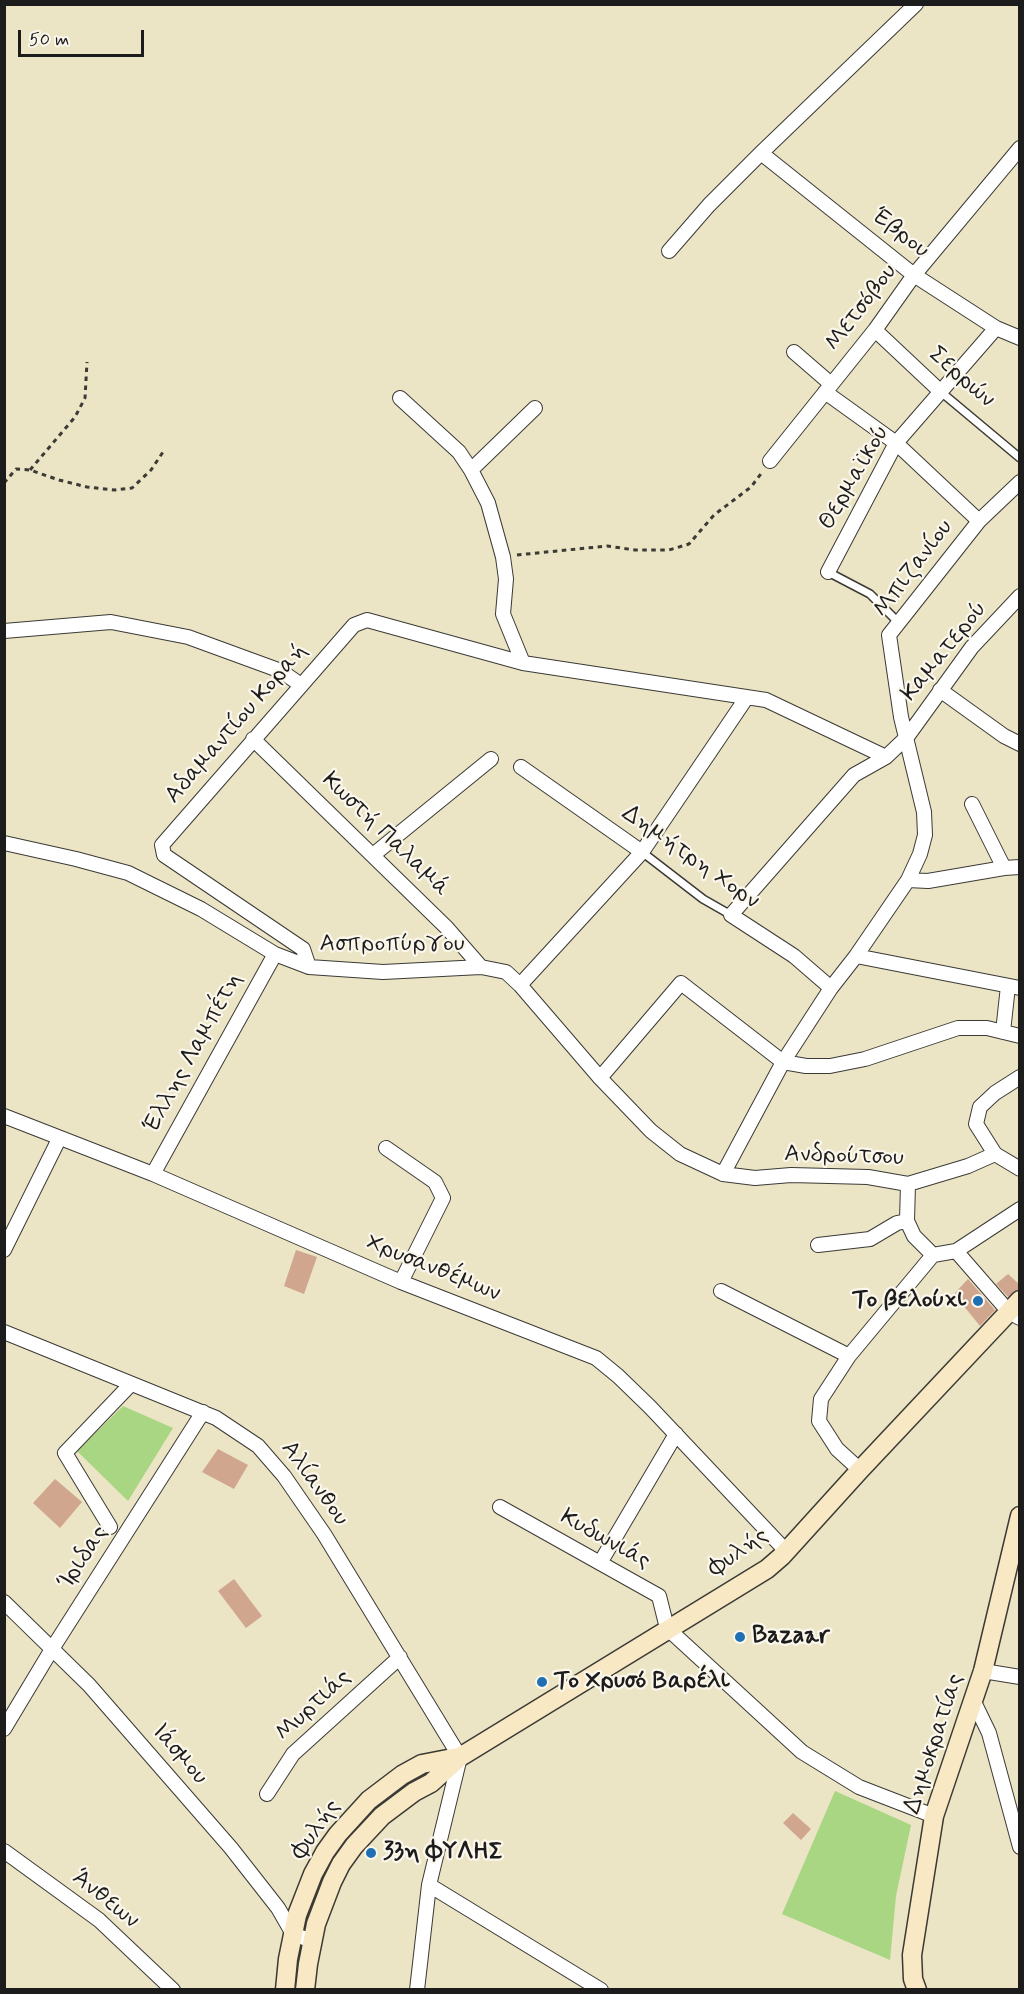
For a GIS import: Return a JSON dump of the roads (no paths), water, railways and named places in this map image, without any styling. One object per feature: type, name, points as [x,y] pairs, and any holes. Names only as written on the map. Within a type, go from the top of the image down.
[{"type":"main road","name":"Φυλής","points":[[305,1989],[316,1923],[332,1882],[354,1846],[382,1816],[414,1792],[431,1783],[460,1757],[667,1628],[767,1569],[782,1556],[860,1470],[1016,1310]]},
{"type":"main road","name":"Δημοκρατίας","points":[[917,1989],[913,1979],[912,1955],[934,1816],[983,1671],[1020,1516]]},
{"type":"main road","name":"Φυλής","points":[[285,1989],[286,1967],[304,1895],[321,1859],[338,1834],[369,1800],[402,1775],[422,1764],[460,1757]]},
{"type":"street","points":[[669,251],[709,205],[761,153],[916,4]]},
{"type":"street","name":"Μετσόβου","points":[[770,461],[875,330],[914,275],[1020,148]]},
{"type":"street","name":"Έβρου","points":[[761,153],[914,275],[996,328],[1020,338]]},
{"type":"street","name":"Θερμαϊκού","points":[[828,572],[896,443],[996,328]]},
{"type":"street","name":"Σερρών","points":[[875,330],[941,392]]},
{"type":"street","points":[[794,352],[828,388],[896,443],[979,521]]},
{"type":"street","points":[[400,398],[459,452],[489,503],[503,557],[506,579],[503,614],[523,663],[766,700],[886,757]]},
{"type":"street","points":[[471,470],[536,408]]},
{"type":"street","name":"Μπιζανίου","points":[[723,1174],[783,1062],[831,988],[856,956],[908,879],[920,854],[925,834],[924,812],[901,717],[890,635],[979,521],[1020,482]]},
{"type":"street","name":"Καματερού","points":[[731,915],[854,775],[886,757],[907,737],[972,647],[1020,596]]},
{"type":"street","name":"Αδαμαντίου Κοραή","points":[[309,967],[303,949],[164,855],[162,845],[354,625],[367,620],[523,663]]},
{"type":"street","points":[[4,631],[111,622],[188,637],[281,671],[301,685]]},
{"type":"street","points":[[940,690],[1004,736],[1020,744]]},
{"type":"street","points":[[520,985],[642,852],[747,697]]},
{"type":"street","name":"Κωστή Παλαμά","points":[[253,739],[447,928],[482,967]]},
{"type":"street","points":[[373,855],[490,759]]},
{"type":"street","name":"Δημήτρη Χορν","points":[[521,767],[642,852]]},
{"type":"street","points":[[972,804],[1004,867]]},
{"type":"street","name":"Ασπροπύργου","points":[[4,843],[128,873],[201,909],[275,954],[309,967],[383,972],[482,967],[506,972],[520,985],[600,1078],[651,1131],[680,1154],[723,1174]]},
{"type":"street","points":[[908,879],[928,881],[1004,867],[1020,867]]},
{"type":"street","name":"Δημήτρη Χορν","points":[[731,915],[794,956],[831,988]]},
{"type":"street","name":"Έλλης Λαμπέτη","points":[[153,1174],[275,954]]},
{"type":"street","points":[[856,956],[1014,987],[1003,1032]]},
{"type":"street","points":[[600,1078],[681,983],[783,1062],[806,1066],[830,1066],[865,1059],[958,1028],[987,1028],[1020,1036]]},
{"type":"street","points":[[1020,1077],[995,1093],[980,1107],[975,1124],[995,1154],[1020,1169]]},
{"type":"street","name":"Χρυσανθέμων","points":[[4,1116],[153,1174],[401,1282],[596,1358],[618,1376],[676,1434],[786,1551]]},
{"type":"street","points":[[4,1250],[59,1138]]},
{"type":"street","points":[[386,1148],[435,1182],[443,1198],[401,1282]]},
{"type":"street","name":"Ανδρούτσου","points":[[723,1174],[755,1178],[791,1175],[868,1177],[908,1184],[968,1166],[995,1154]]},
{"type":"street","points":[[908,1184],[907,1221],[914,1236],[933,1255]]},
{"type":"street","points":[[860,1470],[837,1449],[819,1421],[821,1399],[849,1356],[933,1255],[956,1251],[1020,1209]]},
{"type":"street","points":[[818,1245],[870,1239],[897,1223],[907,1221]]},
{"type":"street","points":[[956,1251],[1016,1310]]},
{"type":"street","points":[[721,1290],[849,1356]]},
{"type":"street","name":"Αλίανθου","points":[[4,1332],[203,1412],[258,1446],[284,1476],[324,1534],[460,1757]]},
{"type":"street","points":[[110,1527],[65,1453],[131,1384]]},
{"type":"street","name":"Ίριδας","points":[[4,1729],[9,1711],[52,1649],[203,1412]]},
{"type":"street","points":[[600,1563],[676,1434]]},
{"type":"street","name":"Κυδωνιάς","points":[[500,1507],[659,1596],[667,1628]]},
{"type":"street","name":"Ιάσμου","points":[[4,1602],[89,1685],[231,1848],[278,1908],[293,1934]]},
{"type":"street","points":[[667,1628],[802,1752],[859,1787],[934,1816]]},
{"type":"street","name":"Μυρτιάς","points":[[267,1794],[293,1754],[400,1657]]},
{"type":"street","points":[[983,1671],[1020,1677]]},
{"type":"street","points":[[974,1702],[989,1733],[1020,1847]]},
{"type":"street","points":[[417,1989],[429,1885],[460,1757]]},
{"type":"street","name":"Άνθεων","points":[[4,1851],[99,1920],[173,1989]]},
{"type":"street","points":[[429,1885],[601,1989]]},
{"type":"street","points":[[293,1934],[312,1941]]},
{"type":"lane","name":"Σερρών","points":[[941,392],[1020,458]]},
{"type":"lane","points":[[828,572],[870,594],[899,623]]},
{"type":"lane","name":"Δημήτρη Χορν","points":[[642,852],[703,898],[731,915]]},
{"type":"place","name":"Το βελούχι","points":[[978,1301]]},
{"type":"place","name":"Bazaar","points":[[740,1637]]},
{"type":"place","name":"Το Χρυσό Βαρέλι","points":[[542,1682]]},
{"type":"place","name":"33η ΦΥΛΗΣ","points":[[371,1853]]}]
